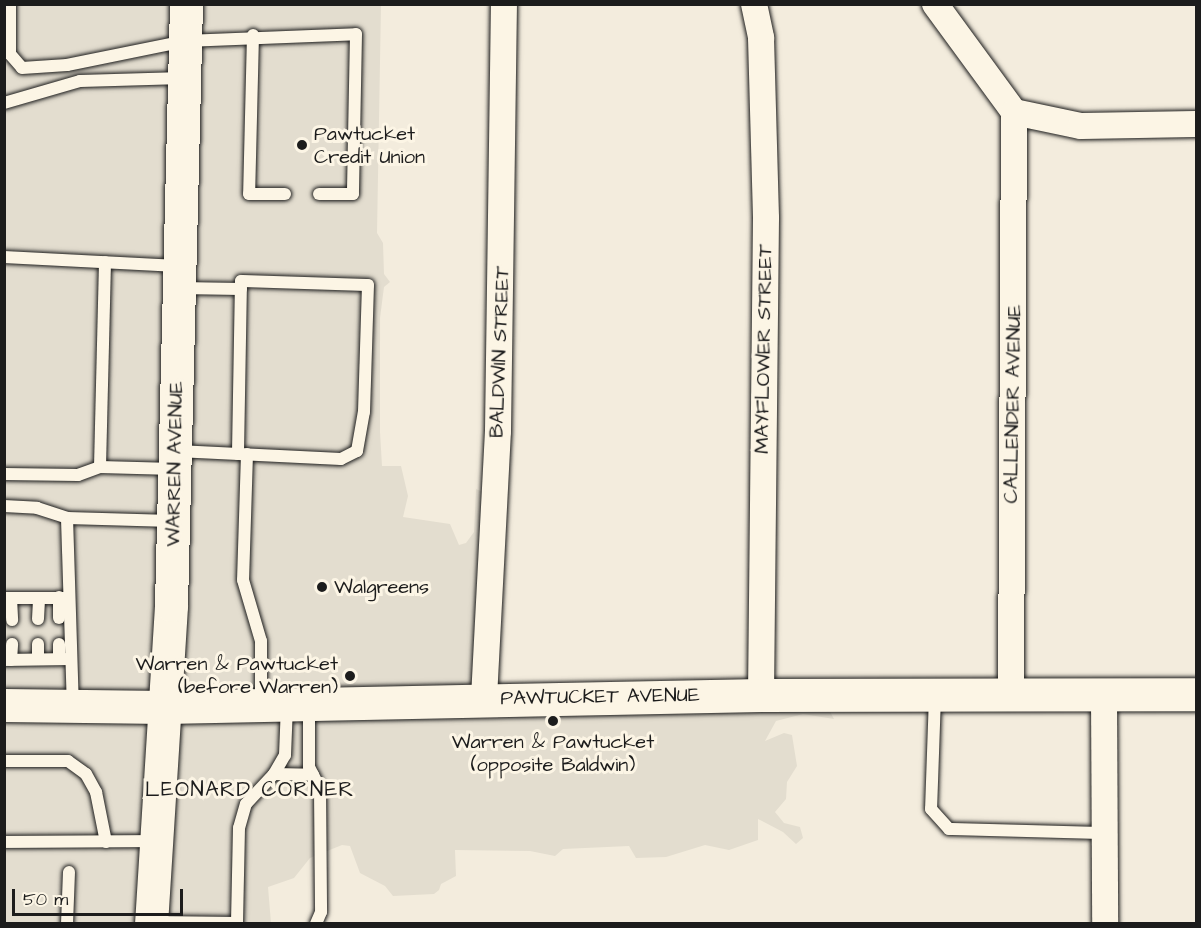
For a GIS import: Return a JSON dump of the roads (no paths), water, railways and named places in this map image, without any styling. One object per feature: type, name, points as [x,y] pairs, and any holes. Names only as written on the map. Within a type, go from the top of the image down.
[{"type":"main road","name":"WARREN AVENUE","points":[[151,923],[174,521],[186,4]]},
{"type":"main road","name":"PAWTUCKET AVENUE","points":[[4,705],[165,706],[761,694],[1011,697],[1197,694]]},
{"type":"street","name":"BALDWIN STREET","points":[[484,699],[498,431],[504,4]]},
{"type":"street","name":"MAYFLOWER STREET","points":[[754,4],[761,38],[766,218],[761,694]]},
{"type":"street","points":[[935,4],[1014,112],[1081,126],[1197,124]]},
{"type":"street","name":"CALLENDER AVENUE","points":[[1011,697],[1014,112]]},
{"type":"street","points":[[1104,695],[1105,924]]},
{"type":"lane","points":[[10,4],[10,54],[22,68],[67,64],[185,40],[253,35],[356,34],[353,194],[319,194]]},
{"type":"lane","points":[[253,35],[249,194],[285,194]]},
{"type":"lane","points":[[4,104],[80,81],[184,78]]},
{"type":"lane","points":[[4,257],[105,262],[241,289]]},
{"type":"lane","points":[[100,467],[105,262]]},
{"type":"lane","points":[[4,474],[78,475],[100,467],[242,454],[341,459],[357,451],[364,412],[368,285],[241,281],[242,454],[243,580],[261,641],[306,744],[313,775],[320,789],[321,912],[316,924]]},
{"type":"lane","points":[[4,506],[37,508],[67,518],[174,521]]},
{"type":"lane","points":[[67,518],[64,598],[65,659],[73,705]]},
{"type":"lane","points":[[12,620],[8,598],[64,598]]},
{"type":"lane","points":[[38,619],[39,598]]},
{"type":"lane","points":[[59,618],[64,598]]},
{"type":"lane","points":[[12,644],[8,660],[65,659]]},
{"type":"lane","points":[[38,644],[38,659]]},
{"type":"lane","points":[[58,644],[65,659]]},
{"type":"lane","points":[[935,696],[931,809],[949,829],[1104,833]]},
{"type":"lane","points":[[151,923],[237,923],[238,828],[246,804],[274,774],[285,755],[286,702]]},
{"type":"lane","points":[[4,761],[68,761],[86,774],[96,792],[106,842]]},
{"type":"lane","points":[[274,774],[313,775]]},
{"type":"lane","points":[[4,842],[156,841]]},
{"type":"lane","points":[[67,924],[69,872]]},
{"type":"place","name":"Pawtucket Credit Union","points":[[302,145]]},
{"type":"place","name":"Walgreens","points":[[322,587]]},
{"type":"place","name":"Warren & Pawtucket (before Warren)","points":[[350,676]]},
{"type":"place","name":"Warren & Pawtucket (opposite Baldwin)","points":[[553,721]]},
{"type":"district","name":"LEONARD CORNER","points":[[250,790]]}]
